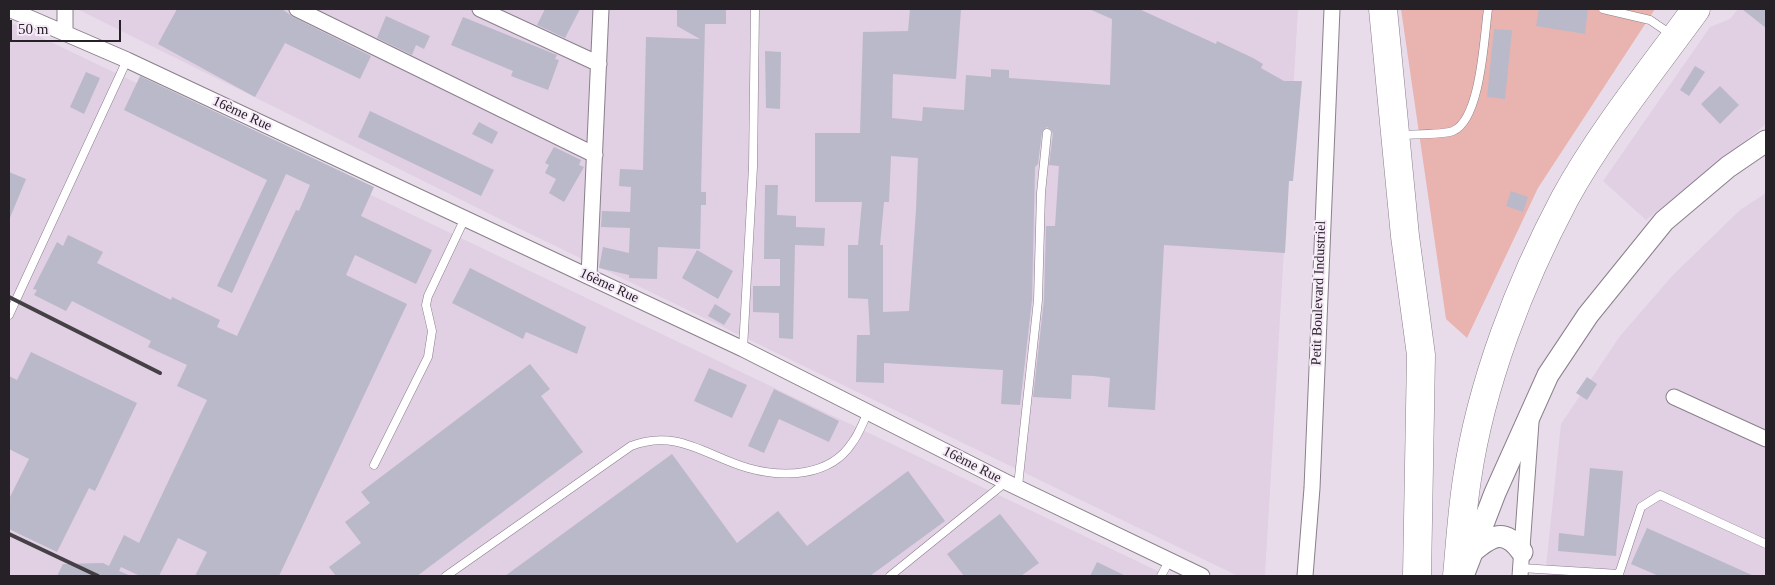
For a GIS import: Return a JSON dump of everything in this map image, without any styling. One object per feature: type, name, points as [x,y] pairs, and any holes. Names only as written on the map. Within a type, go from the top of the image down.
[{"type":"highway","points":[[1383,9],[1405,236],[1421,355],[1417,576]]},
{"type":"highway","points":[[1457,576],[1467,477],[1480,416],[1500,349],[1528,275],[1566,198],[1597,148],[1696,9]]},
{"type":"main road","points":[[1463,576],[1495,493],[1548,375],[1588,315],[1664,221],[1728,167],[1766,140]]},
{"type":"main road","points":[[1472,552],[1493,537],[1501,536],[1515,542],[1521,566]]},
{"type":"street","name":"16ème Rue","points":[[9,9],[127,60],[743,349],[1012,484],[1202,576]]},
{"type":"street","points":[[65,9],[65,33]]},
{"type":"street","points":[[297,9],[595,156]]},
{"type":"street","points":[[480,9],[599,64]]},
{"type":"street","points":[[589,276],[601,9]]},
{"type":"street","name":"Petit Boulevard Industriel","points":[[1305,576],[1312,488],[1332,9]]},
{"type":"street","points":[[1674,397],[1766,439]]},
{"type":"street","points":[[1521,566],[1532,413]]},
{"type":"lane","points":[[743,349],[753,167],[755,9]]},
{"type":"lane","points":[[1396,135],[1453,131],[1466,119],[1475,101],[1488,9]]},
{"type":"lane","points":[[1603,9],[1650,20],[1675,37]]},
{"type":"lane","points":[[9,315],[127,60]]},
{"type":"lane","points":[[890,576],[1012,484],[1038,300],[1041,193],[1047,133]]},
{"type":"lane","points":[[374,465],[428,357],[432,331],[426,305],[428,296],[465,218]]},
{"type":"lane","points":[[446,576],[631,446],[647,440],[670,439],[703,449],[748,468],[793,475],[828,466],[852,444],[868,412]]},
{"type":"lane","points":[[1521,566],[1619,575],[1641,507],[1660,495],[1766,544]]},
{"type":"lane","points":[[1160,576],[1169,560]]},
{"type":"shaded area","points":[[77,9],[1298,9],[1265,576],[1238,576],[516,227]]},
{"type":"shaded area","points":[[1401,9],[1655,9],[1538,188],[1467,338],[1446,319]]},
{"type":"shaded area","points":[[1738,9],[1766,9],[1766,124],[1646,220],[1603,181],[1710,27],[1730,19]]},
{"type":"shaded area","points":[[9,22],[1168,576],[9,576]]},
{"type":"shaded area","points":[[1766,193],[1766,576],[1545,576],[1561,424],[1620,336],[1673,275],[1740,210]]},
{"type":"building","points":[[177,9],[282,9],[293,17],[371,56],[360,79],[285,43],[255,97],[158,44]]},
{"type":"building","points":[[545,9],[580,9],[565,38],[537,25]]},
{"type":"building","points":[[677,9],[726,9],[726,24],[705,24],[701,192],[706,192],[706,205],[701,205],[700,249],[658,247],[657,279],[629,278],[629,275],[599,268],[603,247],[629,253],[630,228],[601,227],[602,211],[630,212],[631,187],[619,186],[620,169],[643,170],[646,37],[700,39],[677,26]]},
{"type":"building","points":[[910,9],[961,9],[956,79],[893,74],[892,118],[922,121],[923,107],[964,110],[966,75],[991,77],[991,69],[1009,70],[1009,78],[1110,85],[1112,19],[1089,9],[1139,9],[1216,44],[1217,41],[1253,58],[1263,64],[1261,68],[1284,81],[1302,81],[1293,181],[1289,181],[1285,253],[1164,245],[1155,410],[1108,407],[1110,378],[1094,376],[1072,375],[1071,399],[1033,397],[1044,300],[1046,226],[1055,226],[1059,166],[1049,165],[1053,133],[1047,127],[1042,132],[1038,164],[1035,167],[1032,300],[1020,405],[1001,404],[1003,370],[884,363],[884,383],[856,382],[857,335],[870,335],[868,299],[848,298],[848,245],[858,245],[862,202],[815,202],[815,133],[860,133],[863,32],[908,31]],"holes":[[[891,156],[918,158],[909,311],[883,312],[883,245],[880,245],[884,202],[889,202]]]},
{"type":"building","points":[[1539,9],[1588,9],[1585,34],[1536,26]]},
{"type":"building","points":[[1742,9],[1766,9],[1766,28]]},
{"type":"building","points":[[386,16],[430,36],[424,49],[416,45],[412,55],[377,38]]},
{"type":"building","points":[[463,17],[557,55],[555,59],[559,60],[548,90],[511,76],[513,71],[451,45]]},
{"type":"building","points":[[1494,29],[1512,30],[1505,99],[1487,97]]},
{"type":"building","points":[[765,51],[781,52],[780,109],[766,108]]},
{"type":"building","points":[[1695,66],[1705,72],[1689,96],[1680,90]]},
{"type":"building","points":[[86,72],[100,78],[84,114],[70,107]]},
{"type":"building","points":[[140,76],[374,187],[361,216],[432,250],[416,284],[355,255],[346,275],[407,304],[279,576],[195,576],[207,552],[178,538],[159,576],[140,576],[121,567],[119,571],[131,576],[57,576],[63,564],[103,563],[109,566],[124,535],[139,543],[207,400],[177,386],[187,365],[148,347],[151,341],[72,301],[66,311],[34,295],[37,290],[33,289],[57,242],[63,246],[68,235],[103,252],[97,263],[171,300],[172,297],[220,320],[217,327],[237,336],[296,210],[299,211],[310,185],[286,174],[232,293],[217,286],[267,180],[124,110]]},
{"type":"building","points":[[1720,86],[1739,105],[1720,124],[1701,104]]},
{"type":"building","points":[[370,111],[494,170],[481,196],[358,137]]},
{"type":"building","points":[[479,122],[498,132],[492,144],[472,134]]},
{"type":"building","points":[[554,147],[581,160],[579,165],[584,167],[564,202],[549,193],[556,179],[545,173],[549,165],[545,163]]},
{"type":"building","points":[[9,172],[26,179],[9,220]]},
{"type":"building","points":[[765,185],[778,185],[777,215],[796,216],[796,227],[825,228],[824,246],[795,245],[793,339],[779,338],[779,313],[753,312],[753,286],[780,286],[780,259],[764,259]]},
{"type":"building","points":[[1511,191],[1528,197],[1523,212],[1506,206]]},
{"type":"building","points":[[697,250],[733,271],[718,299],[682,278]]},
{"type":"building","points":[[470,268],[586,327],[577,354],[526,332],[523,339],[452,303]]},
{"type":"building","points":[[715,304],[731,314],[724,325],[708,316]]},
{"type":"building","points":[[31,352],[137,403],[95,491],[89,488],[57,552],[9,529],[9,499],[29,459],[9,449],[9,376],[17,380]]},
{"type":"building","points":[[530,364],[550,389],[541,396],[583,452],[417,576],[336,576],[329,567],[361,543],[345,522],[370,503],[361,492]]},
{"type":"building","points":[[709,368],[747,385],[732,418],[694,401]]},
{"type":"building","points":[[1587,377],[1597,384],[1587,400],[1576,393]]},
{"type":"building","points":[[774,389],[839,421],[829,442],[779,419],[764,453],[748,446]]},
{"type":"building","points":[[672,454],[737,543],[778,511],[807,546],[908,471],[945,521],[870,576],[505,576]]},
{"type":"building","points":[[1590,468],[1623,471],[1616,556],[1558,551],[1559,533],[1584,536]]},
{"type":"building","points":[[1000,514],[1039,563],[1021,576],[964,576],[947,554]]},
{"type":"building","points":[[1647,528],[1754,576],[1659,576],[1631,564]]},
{"type":"building","points":[[1097,562],[1126,576],[1090,576]]},
{"type":"railway","points":[[9,297],[160,373]]},
{"type":"railway","points":[[9,534],[98,576]]}]
